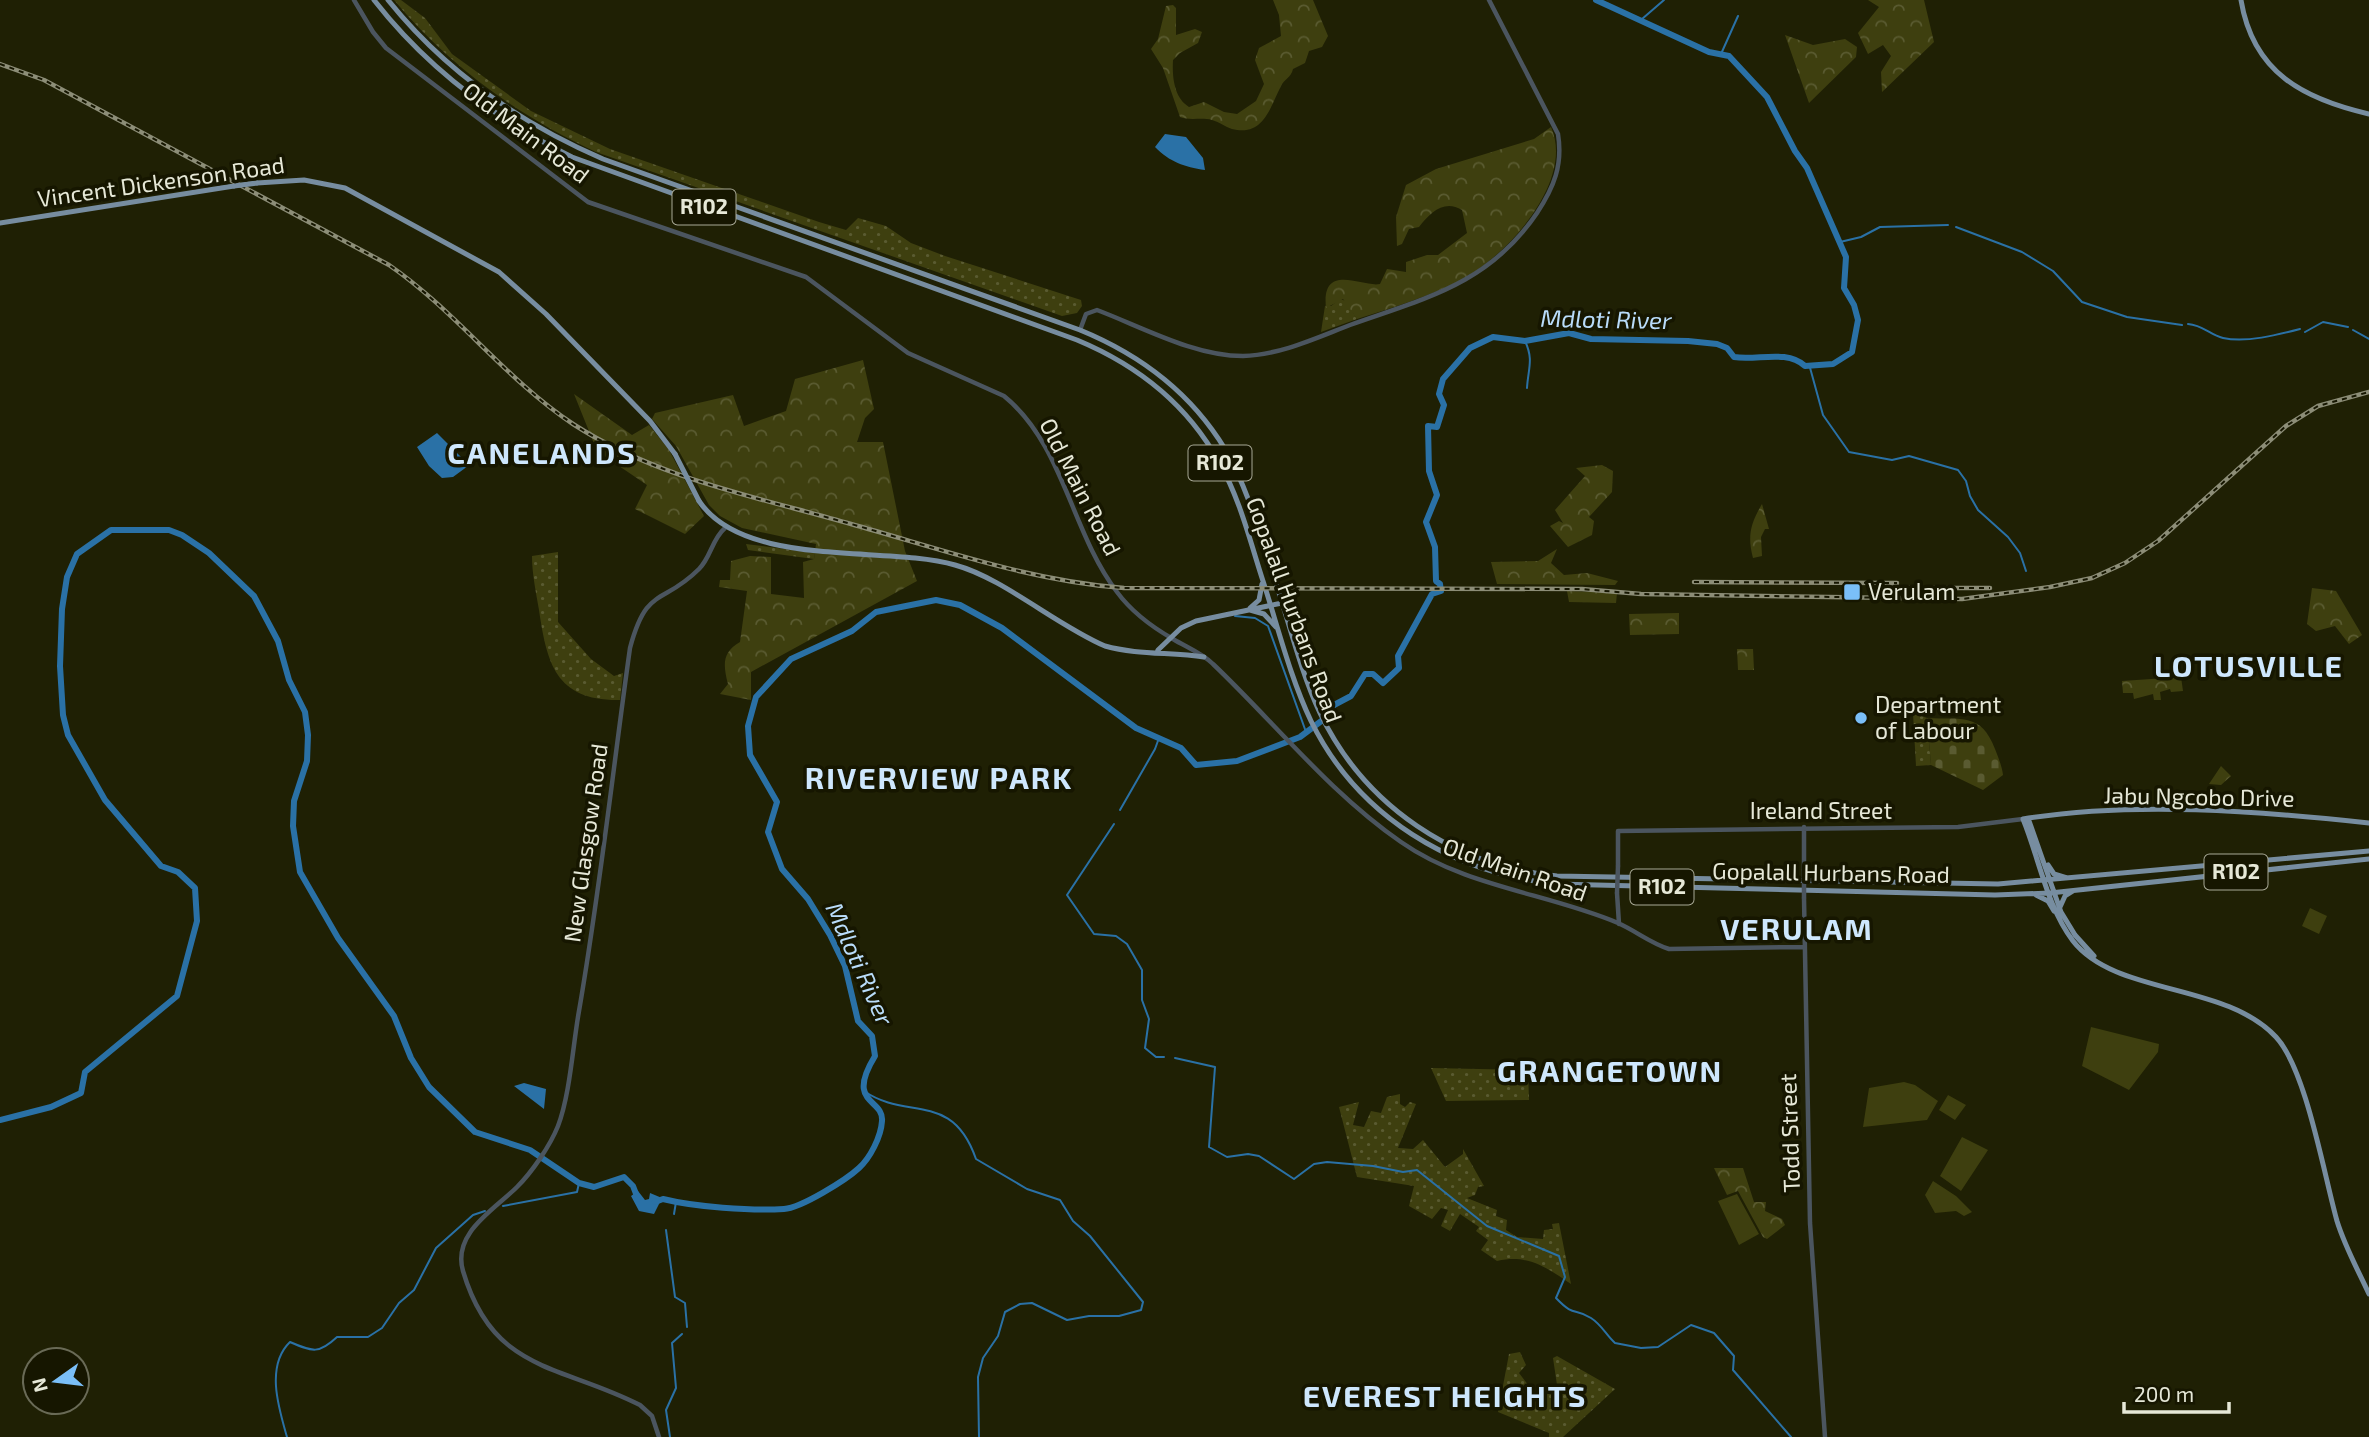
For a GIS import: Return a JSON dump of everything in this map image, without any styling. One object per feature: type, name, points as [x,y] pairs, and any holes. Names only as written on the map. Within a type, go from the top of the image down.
[{"type":"main road","name":"Gopalall Hurbans Road","points":[[374,0],[415,47],[465,91],[512,125],[572,157],[1090,345],[1144,376],[1172,400],[1196,426],[1231,486],[1297,683],[1310,718],[1327,747],[1356,787],[1401,828],[1463,863],[1511,878],[1556,884],[2032,894],[2369,859]]},
{"type":"main road","name":"Gopalall Hurbans Road","points":[[388,0],[421,37],[471,82],[526,121],[571,145],[1080,330],[1125,351],[1155,371],[1206,422],[1226,452],[1244,487],[1304,672],[1320,713],[1339,746],[1373,789],[1416,826],[1469,855],[1513,869],[1591,877],[2029,883],[2369,850]]},
{"type":"main road","points":[[2241,0],[2254,39],[2280,75],[2312,98],[2369,114]]},
{"type":"main road","name":"Vincent Dickenson Road","points":[[0,223],[293,179],[345,188],[488,265],[528,296],[655,426],[675,454],[699,501],[725,528],[754,539],[840,554],[953,564],[980,576],[1090,639],[1126,651],[1204,657]]},
{"type":"main road","points":[[1070,338],[1080,330],[1090,345]]},
{"type":"main road","points":[[1247,609],[1259,600],[1263,580]]},
{"type":"main road","points":[[1155,652],[1181,628],[1196,621],[1282,603]]},
{"type":"main road","points":[[1247,609],[1265,614],[1279,632]]},
{"type":"main road","name":"Jabu Ngcobo Drive","points":[[2025,818],[2048,815],[2234,811],[2369,823]]},
{"type":"main road","points":[[2029,883],[2039,873],[2034,825],[2048,815]]},
{"type":"main road","points":[[2025,818],[2063,926]]},
{"type":"main road","points":[[2025,818],[2035,836]]},
{"type":"main road","points":[[2039,855],[2057,875],[2087,878]]},
{"type":"main road","points":[[2060,908],[2064,897],[2076,890]]},
{"type":"main road","points":[[2052,892],[2075,935],[2096,959]]},
{"type":"main road","points":[[2032,894],[2048,901],[2079,948],[2096,959],[2116,970],[2243,1012],[2277,1038],[2296,1073],[2339,1227],[2369,1294]]},
{"type":"street","name":"Old Main Road","points":[[355,0],[373,32],[386,48],[588,202],[777,264],[806,277],[908,353],[1004,396],[1040,438],[1092,553],[1112,585],[1136,612],[1172,639],[1204,657],[1309,761],[1385,831],[1434,862],[1462,874],[1619,924],[1651,943],[1674,949]]},
{"type":"street","points":[[1080,330],[1086,314],[1097,310],[1201,349],[1230,355],[1263,354],[1442,293],[1487,268],[1516,241],[1541,207],[1557,176],[1560,156],[1554,125],[1489,0]]},
{"type":"street","name":"New Glasgow Road","points":[[659,1437],[652,1416],[640,1405],[520,1354],[499,1340],[483,1319],[464,1272],[461,1253],[478,1224],[525,1177],[560,1121],[590,948],[629,655],[637,623],[649,602],[701,567],[716,537],[725,528]]},
{"type":"street","name":"Ireland Street","points":[[1619,924],[1618,831],[1958,827],[2025,818]]},
{"type":"street","name":"Todd Street","points":[[1804,827],[1811,1231],[1825,1437]]},
{"type":"street","points":[[1674,949],[1804,947]]},
{"type":"street","points":[[1674,949],[1680,958]]},
{"type":"green space","points":[[394,0],[401,0],[425,18],[452,54],[531,111],[610,149],[846,230],[858,218],[886,226],[911,243],[1081,300],[1082,306],[1077,313],[1062,316],[596,152],[539,122],[486,87],[438,47]]},
{"type":"green space","points":[[1273,0],[1313,0],[1328,36],[1322,47],[1309,51],[1305,63],[1293,69],[1282,84],[1269,111],[1252,129],[1232,129],[1212,120],[1180,117],[1163,68],[1151,49],[1158,39],[1166,6],[1173,5],[1176,8],[1176,35],[1195,29],[1202,32],[1198,43],[1173,60],[1174,80],[1180,98],[1189,107],[1204,102],[1224,112],[1237,114],[1256,101],[1264,84],[1255,60],[1259,48],[1281,36],[1279,15]]},
{"type":"green space","points":[[1868,0],[1924,0],[1934,42],[1882,92],[1881,72],[1891,56],[1883,45],[1868,54],[1858,33],[1879,7]]},
{"type":"green space","points":[[1785,35],[1813,45],[1845,39],[1857,47],[1856,57],[1809,103]]},
{"type":"green space","points":[[1551,127],[1556,148],[1554,170],[1545,192],[1517,235],[1499,253],[1463,279],[1357,319],[1343,299],[1326,308],[1326,294],[1330,285],[1336,281],[1380,284],[1387,269],[1406,272],[1406,262],[1427,255],[1438,255],[1467,233],[1462,210],[1443,207],[1419,227],[1409,229],[1402,244],[1397,246],[1396,217],[1406,185],[1436,169],[1534,139]]},
{"type":"green space","points":[[1340,299],[1346,301],[1357,319],[1321,332],[1325,306],[1331,306]]},
{"type":"green space","points":[[863,360],[874,409],[865,418],[857,442],[883,442],[905,551],[917,581],[751,672],[751,700],[720,694],[728,684],[725,660],[730,650],[740,642],[747,591],[719,587],[720,580],[730,580],[731,561],[750,556],[771,557],[771,594],[804,598],[803,562],[814,559],[816,544],[742,528],[720,516],[709,505],[676,446],[652,419],[655,413],[733,395],[744,426],[786,411],[795,379]]},
{"type":"green space","points":[[574,394],[632,435],[649,425],[669,450],[704,516],[685,534],[635,509],[647,485],[597,451]]},
{"type":"green space","points":[[1602,465],[1613,471],[1612,492],[1589,517],[1594,521],[1592,535],[1568,547],[1550,526],[1559,521],[1563,523],[1555,510],[1585,476],[1576,468]]},
{"type":"green space","points":[[1762,504],[1769,529],[1765,529],[1761,537],[1762,556],[1753,558],[1751,530]]},
{"type":"green space","points":[[746,544],[815,553],[814,559],[748,550]]},
{"type":"green space","points":[[1557,549],[1551,563],[1564,575],[1587,573],[1618,581],[1615,585],[1497,584],[1491,562],[1538,561]]},
{"type":"green space","points":[[558,552],[558,622],[591,659],[614,676],[623,673],[620,700],[598,699],[581,694],[558,676],[551,662],[542,629],[532,556]]},
{"type":"green space","points":[[2312,588],[2336,591],[2362,635],[2349,644],[2335,626],[2316,631],[2307,624]]},
{"type":"green space","points":[[1567,591],[1617,593],[1616,603],[1569,602]]},
{"type":"green space","points":[[1679,613],[1679,634],[1630,635],[1629,614]]},
{"type":"green space","points":[[1737,649],[1753,649],[1754,670],[1738,670]]},
{"type":"green space","points":[[2181,677],[2183,691],[2171,692],[2170,689],[2160,692],[2161,700],[2154,700],[2153,694],[2134,699],[2133,693],[2123,693],[2122,681]]},
{"type":"green space","points":[[1913,713],[1927,718],[1931,765],[1916,766]]},
{"type":"green space","points":[[1927,718],[1960,719],[1976,723],[1989,737],[1999,758],[2003,775],[1983,790],[1931,765]]},
{"type":"green space","points":[[2221,766],[2231,776],[2221,785],[2209,784]]},
{"type":"green space","points":[[2310,908],[2327,916],[2319,934],[2302,926]]},
{"type":"green space","points":[[2091,1027],[2159,1044],[2158,1052],[2129,1090],[2082,1066]]},
{"type":"green space","points":[[1431,1068],[1528,1070],[1529,1100],[1446,1101]]},
{"type":"green space","points":[[1904,1082],[1915,1085],[1938,1101],[1927,1120],[1863,1127],[1869,1088]]},
{"type":"green space","points":[[1400,1094],[1400,1104],[1405,1107],[1410,1102],[1416,1104],[1398,1148],[1413,1149],[1423,1140],[1445,1167],[1463,1154],[1463,1149],[1484,1186],[1478,1187],[1475,1195],[1467,1198],[1497,1210],[1496,1216],[1507,1220],[1506,1230],[1517,1237],[1543,1239],[1544,1230],[1553,1229],[1552,1224],[1559,1223],[1571,1284],[1545,1267],[1527,1261],[1497,1261],[1481,1250],[1488,1240],[1476,1231],[1479,1227],[1460,1214],[1450,1231],[1441,1226],[1448,1210],[1441,1208],[1432,1219],[1409,1206],[1414,1186],[1357,1177],[1339,1107],[1359,1102],[1353,1125],[1364,1127],[1371,1111],[1381,1113],[1387,1097]]},
{"type":"green space","points":[[1948,1095],[1966,1105],[1955,1120],[1939,1110]]},
{"type":"green space","points":[[1962,1137],[1988,1150],[1961,1191],[1940,1176]]},
{"type":"green space","points":[[1714,1168],[1743,1168],[1754,1202],[1766,1202],[1765,1211],[1782,1219],[1785,1225],[1767,1239],[1763,1237],[1738,1191],[1727,1195]]},
{"type":"green space","points":[[1933,1181],[1956,1196],[1972,1212],[1964,1216],[1956,1211],[1935,1213],[1925,1195]]},
{"type":"green space","points":[[1737,1194],[1759,1234],[1739,1245],[1718,1201]]},
{"type":"green space","points":[[1520,1352],[1526,1365],[1519,1373],[1535,1394],[1547,1386],[1557,1385],[1553,1358],[1557,1356],[1615,1389],[1563,1437],[1549,1437],[1549,1433],[1498,1412],[1509,1354]]},
{"type":"water","points":[[1165,134],[1186,137],[1203,158],[1205,170],[1178,163],[1155,147]]},
{"type":"water","points":[[437,433],[468,466],[453,477],[442,478],[429,466],[417,447]]},
{"type":"water","points":[[524,1083],[546,1089],[544,1109],[514,1086]]},
{"type":"water","points":[[638,1191],[645,1200],[649,1199],[650,1193],[662,1198],[654,1214],[639,1211],[631,1196]]},
{"type":"waterway","name":"Mdloti River","points":[[655,1202],[663,1199],[739,1209],[792,1207],[823,1193],[859,1168],[880,1134],[881,1114],[868,1098],[864,1084],[875,1056],[872,1036],[858,1021],[845,966],[830,935],[808,899],[782,869],[768,832],[777,802],[750,755],[748,726],[756,697],[791,659],[852,631],[876,612],[936,600],[960,605],[1002,628],[1136,728],[1181,748],[1196,765],[1237,761],[1300,737],[1324,719],[1334,705],[1351,696],[1365,674],[1373,674],[1383,683],[1399,668],[1398,656],[1432,594],[1441,591],[1440,584],[1436,581],[1435,547],[1426,522],[1437,495],[1429,471],[1428,426],[1437,427],[1444,405],[1439,394],[1443,379],[1470,348],[1493,337],[1525,341],[1569,333],[1591,339],[1717,344],[1727,348],[1734,357],[1789,358],[1805,366],[1833,364],[1852,352],[1858,320],[1854,305],[1844,288],[1846,257],[1807,168],[1795,151],[1767,97],[1729,56],[1709,52],[1596,0]]},
{"type":"waterway","points":[[1642,19],[1664,0]]},
{"type":"waterway","points":[[1721,54],[1738,16]]},
{"type":"waterway","points":[[1840,242],[1861,237],[1880,227],[1948,225]]},
{"type":"waterway","points":[[1956,227],[2022,252],[2053,271],[2082,302],[2127,317],[2182,325]]},
{"type":"waterway","points":[[2305,332],[2323,322],[2348,327]]},
{"type":"waterway","points":[[2188,324],[2198,326],[2218,337],[2241,340],[2300,329]]},
{"type":"waterway","points":[[2353,330],[2369,339]]},
{"type":"waterway","points":[[1525,341],[1530,359],[1527,388]]},
{"type":"waterway","points":[[1809,364],[1823,415],[1849,452],[1892,460],[1909,456],[1958,470],[1966,481],[1978,510],[2008,537],[2020,553],[2026,571]]},
{"type":"waterway","name":"Mdloti River","points":[[0,1120],[51,1107],[81,1093],[85,1072],[177,996],[197,921],[195,888],[178,872],[161,866],[105,800],[68,735],[63,715],[60,666],[62,609],[67,577],[77,554],[111,530],[169,530],[182,535],[209,553],[254,596],[278,641],[289,680],[305,712],[308,735],[307,761],[294,801],[293,826],[300,872],[338,938],[394,1016],[411,1058],[429,1087],[475,1132],[530,1150],[579,1183],[594,1187],[624,1177],[633,1186],[638,1199]]},
{"type":"waterway","points":[[1235,616],[1255,618],[1268,626],[1306,732]]},
{"type":"waterway","points":[[1120,810],[1159,738]]},
{"type":"waterway","points":[[1114,824],[1067,895],[1094,934],[1116,936],[1127,944],[1142,970],[1142,1000],[1149,1019],[1145,1048],[1156,1057],[1164,1057]]},
{"type":"waterway","points":[[1175,1058],[1215,1067],[1209,1147],[1227,1157],[1248,1154],[1259,1156],[1294,1179],[1314,1164],[1327,1162],[1403,1172],[1417,1170],[1487,1226],[1559,1256],[1565,1277],[1556,1298],[1567,1308],[1595,1321],[1615,1343],[1641,1348],[1658,1347],[1691,1325],[1714,1333],[1734,1356],[1733,1370],[1791,1437]]},
{"type":"waterway","points":[[864,1091],[896,1105],[941,1115],[954,1123],[966,1137],[976,1159],[1027,1189],[1060,1200],[1073,1221],[1090,1236],[1143,1302],[1141,1310],[1119,1316],[1089,1316],[1067,1320],[1032,1303],[1020,1304],[1005,1312],[998,1336],[983,1358],[978,1377],[979,1437]]},
{"type":"waterway","points":[[503,1206],[577,1192],[579,1183]]},
{"type":"waterway","points":[[674,1214],[676,1202]]},
{"type":"waterway","points":[[287,1437],[278,1401],[276,1375],[282,1352],[290,1342],[315,1350],[337,1337],[368,1337],[382,1328],[399,1303],[414,1290],[436,1248],[473,1215],[485,1211]]},
{"type":"waterway","points":[[666,1230],[675,1297],[685,1303],[687,1327]]},
{"type":"waterway","points":[[670,1437],[666,1410],[676,1388],[672,1343],[682,1334]]},
{"type":"railway","points":[[0,64],[44,80],[389,265],[436,303],[548,406],[605,443],[638,459],[744,495],[986,563],[1089,584],[1124,588],[1582,589],[1641,594],[1962,599],[2050,587],[2092,578],[2125,563],[2158,541],[2286,426],[2318,406],[2369,392]]},
{"type":"railway","points":[[1694,582],[1897,583]]},
{"type":"railway","points":[[1889,588],[1990,588]]},
{"type":"place","name":"Verulam","points":[[1852,592]]},
{"type":"place","name":"Department of Labour","points":[[1861,718]]},
{"type":"district","name":"CANELANDS","points":[[542,454]]},
{"type":"district","name":"LOTUSVILLE","points":[[2249,667]]},
{"type":"district","name":"RIVERVIEW PARK","points":[[939,779]]},
{"type":"district","name":"VERULAM","points":[[1797,930]]},
{"type":"district","name":"GRANGETOWN","points":[[1610,1072]]},
{"type":"district","name":"EVEREST HEIGHTS","points":[[1445,1397]]}]
